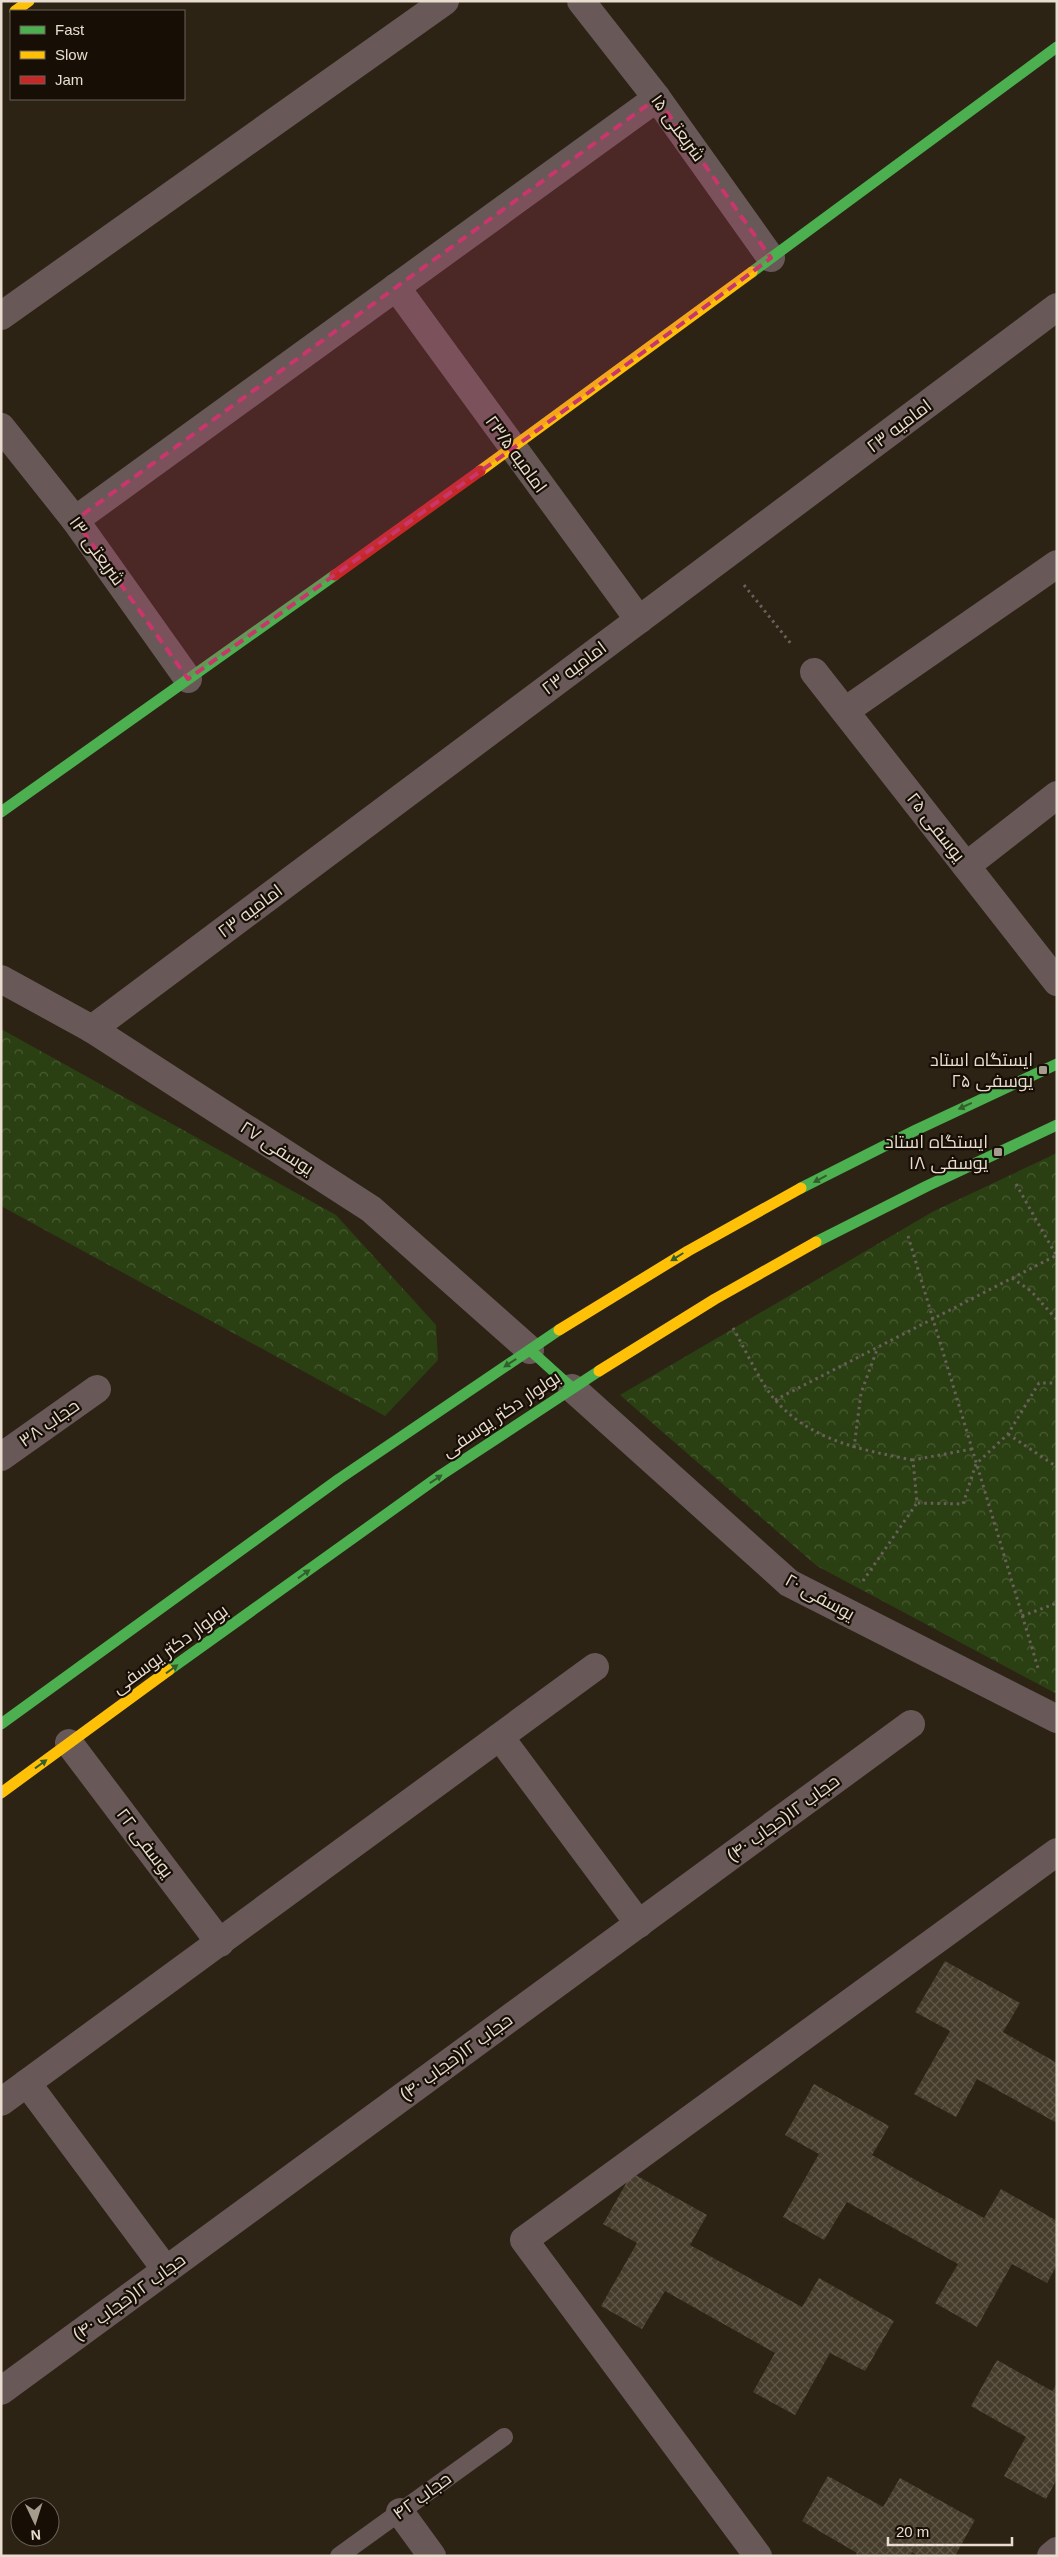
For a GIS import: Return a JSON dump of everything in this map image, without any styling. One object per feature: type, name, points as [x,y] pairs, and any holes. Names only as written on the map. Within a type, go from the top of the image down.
[{"type":"street","points":[[17,10],[29,1]]},
{"type":"street","points":[[1,316],[445,1]]},
{"type":"street","name":"شریعتی ۱۵","points":[[581,1],[657,98],[771,258]]},
{"type":"street","points":[[1,812],[512,449],[1057,48]]},
{"type":"street","points":[[75,520],[657,98]]},
{"type":"street","name":"امامیه ۲۳/۵","points":[[396,287],[512,449],[639,620]]},
{"type":"street","name":"امامیه ۲۳","points":[[92,1029],[1057,307]]},
{"type":"street","name":"شریعتی ۱۳","points":[[1,427],[75,520],[188,679]]},
{"type":"street","points":[[844,712],[1057,564]]},
{"type":"street","name":"یوسفی ۲۵","points":[[814,672],[1057,982]]},
{"type":"street","points":[[966,866],[1057,795]]},
{"type":"street","name":"یوسفی ۲۷","points":[[1,979],[92,1029],[371,1209],[530,1350]]},
{"type":"street","name":"بولوار دکتر یوسفی","points":[[1,1724],[399,1436],[530,1350],[705,1241],[893,1140],[1057,1064]]},
{"type":"street","name":"بولوار دکتر یوسفی","points":[[1,1793],[431,1482],[572,1388],[716,1298],[897,1201],[1057,1125]]},
{"type":"street","points":[[530,1350],[572,1388]]},
{"type":"street","name":"یوسفی ۲۰","points":[[572,1388],[789,1583],[1054,1718]]},
{"type":"street","name":"حجاب ۳۸","points":[[1,1457],[97,1389]]},
{"type":"street","points":[[1,2102],[595,1667]]},
{"type":"street","name":"حجاب ۱۲(حجاب ۴۰)","points":[[1,2391],[912,1724]]},
{"type":"street","points":[[500,1736],[639,1924]]},
{"type":"street","name":"یوسفی ۲۲","points":[[69,1743],[220,1943]]},
{"type":"street","points":[[758,2556],[524,2240],[1057,1852]]},
{"type":"street","points":[[27,2083],[166,2270]]},
{"type":"street","points":[[400,2512],[432,2556]]},
{"type":"street","points":[[1051,2556],[1057,2551]]},
{"type":"lane","name":"حجاب ۴۲","points":[[339,2556],[504,2436]]},
{"type":"path","points":[[722,558],[814,672]]},
{"type":"path","points":[[775,1400],[1057,1255],[998,1152]]},
{"type":"path","points":[[897,1201],[1054,1718]]},
{"type":"path","points":[[1012,1278],[1031,1291],[1057,1320]]},
{"type":"path","points":[[716,1298],[775,1400],[812,1431],[854,1448],[913,1460],[972,1449]]},
{"type":"path","points":[[854,1448],[861,1393],[878,1346]]},
{"type":"path","points":[[917,1504],[963,1504],[976,1464],[1008,1434],[1039,1383],[1057,1382]]},
{"type":"path","points":[[1008,1434],[1057,1467]]},
{"type":"path","points":[[842,1611],[917,1504],[913,1460]]},
{"type":"path","points":[[1022,1616],[1057,1603]]},
{"type":"highlighted area","points":[[657,98],[771,258],[512,449],[188,679],[75,520]]},
{"type":"green space","points":[[1,1029],[336,1215],[436,1325],[438,1360],[385,1416],[1,1206]]},
{"type":"green space","points":[[1057,1153],[1057,1694],[817,1566],[620,1395],[934,1211]]},
{"type":"building","points":[[945,1961],[1020,2003],[1003,2032],[1057,2063],[1057,2123],[977,2079],[956,2117],[914,2094],[950,2031],[915,2012]]},
{"type":"building","points":[[814,2084],[889,2126],[872,2155],[928,2187],[984,2218],[1001,2189],[1057,2221],[1057,2265],[1047,2283],[1012,2264],[977,2327],[935,2303],[958,2264],[847,2202],[824,2240],[783,2217],[819,2154],[785,2135]]},
{"type":"building","points":[[632,2173],[707,2215],[690,2245],[802,2307],[819,2278],[894,2321],[865,2371],[830,2353],[795,2415],[753,2392],[775,2353],[665,2291],[642,2329],[601,2306],[637,2243],[603,2224]]},
{"type":"building","points":[[997,2360],[1052,2391],[1057,2384],[1057,2479],[1046,2499],[1004,2476],[1026,2437],[971,2406]]},
{"type":"building","points":[[828,2476],[883,2507],[900,2478],[975,2520],[955,2556],[918,2556],[912,2552],[910,2556],[855,2556],[857,2553],[802,2521]]},
{"type":"traffic: fast","points":[[752,272],[1057,47]]},
{"type":"traffic: fast","points":[[1,812],[335,575]]},
{"type":"traffic: fast","points":[[801,1188],[916,1130],[1057,1064]]},
{"type":"traffic: fast","points":[[816,1242],[927,1186],[1057,1125]]},
{"type":"traffic: fast","points":[[1,1724],[339,1479],[559,1330]]},
{"type":"traffic: fast","points":[[530,1350],[572,1388]]},
{"type":"traffic: fast","points":[[169,1670],[441,1475],[599,1371]]},
{"type":"traffic: slow","points":[[16,10],[29,1]]},
{"type":"traffic: slow","points":[[480,471],[752,272]]},
{"type":"traffic: slow","points":[[559,1330],[688,1251],[801,1188]]},
{"type":"traffic: slow","points":[[599,1371],[715,1299],[816,1242]]},
{"type":"traffic: slow","points":[[1,1793],[169,1670]]},
{"type":"traffic: jam","points":[[335,575],[480,471]]},
{"type":"place","name":"ایستگاه استاد یوسفی ۲۵","points":[[1043,1070]]},
{"type":"place","name":"ایستگاه استاد یوسفی ۱۸","points":[[998,1152]]}]
